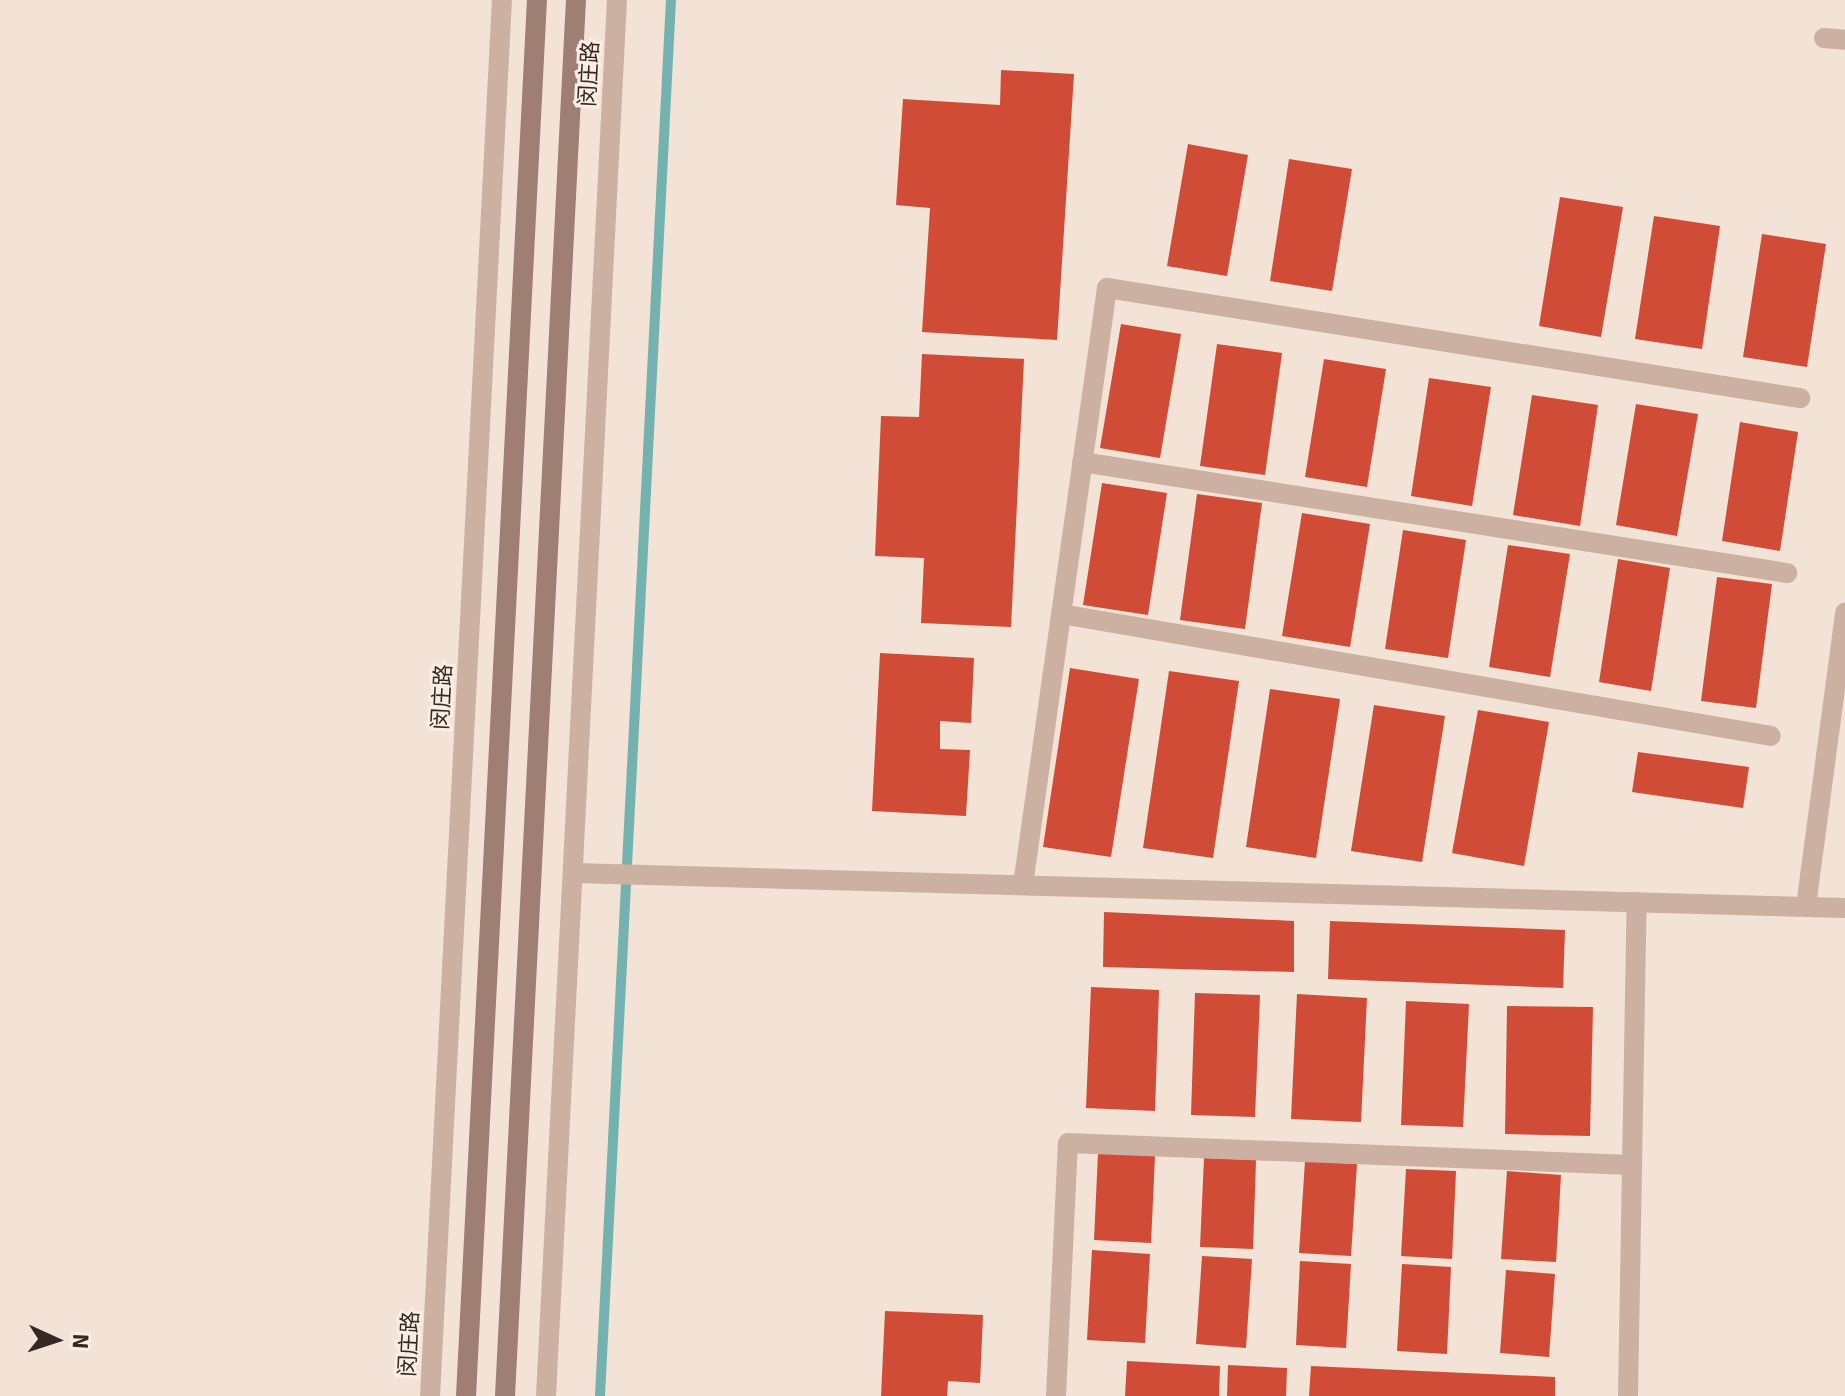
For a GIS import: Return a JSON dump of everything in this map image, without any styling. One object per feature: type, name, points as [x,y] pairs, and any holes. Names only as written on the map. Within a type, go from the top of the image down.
[{"type":"main road","points":[[466,1396],[537,0]]},
{"type":"main road","name":"闵庄路","points":[[505,1396],[576,0]]},
{"type":"street","name":"闵庄路","points":[[430,1396],[502,0]]},
{"type":"street","name":"闵庄路","points":[[546,1396],[617,0]]},
{"type":"street","points":[[1023,885],[1107,288],[1800,398]]},
{"type":"street","points":[[1082,462],[1787,573]]},
{"type":"street","points":[[1806,906],[1845,613]]},
{"type":"street","points":[[1061,614],[1771,736]]},
{"type":"street","points":[[573,873],[1845,908]]},
{"type":"street","points":[[1628,1396],[1637,902]]},
{"type":"street","points":[[1056,1396],[1068,1143],[1632,1165]]},
{"type":"building","points":[[1001,70],[1074,74],[1057,340],[922,332],[930,208],[896,205],[903,99],[1000,105]]},
{"type":"building","points":[[1188,144],[1248,155],[1227,276],[1167,266]]},
{"type":"building","points":[[1289,159],[1352,169],[1332,291],[1270,281]]},
{"type":"building","points":[[1560,197],[1623,207],[1601,337],[1539,326]]},
{"type":"building","points":[[1654,216],[1720,226],[1702,349],[1635,339]]},
{"type":"building","points":[[1762,234],[1826,244],[1807,367],[1743,357]]},
{"type":"building","points":[[1121,324],[1181,334],[1160,458],[1100,448]]},
{"type":"building","points":[[1217,344],[1282,353],[1265,475],[1200,466]]},
{"type":"building","points":[[922,354],[1024,359],[1011,627],[921,623],[924,558],[875,556],[881,416],[919,417]]},
{"type":"building","points":[[1324,359],[1386,369],[1367,487],[1305,477]]},
{"type":"building","points":[[1429,378],[1491,387],[1472,506],[1411,496]]},
{"type":"building","points":[[1532,395],[1598,405],[1580,526],[1513,515]]},
{"type":"building","points":[[1636,404],[1698,414],[1677,536],[1616,525]]},
{"type":"building","points":[[1740,422],[1798,432],[1780,551],[1722,541]]},
{"type":"building","points":[[1102,483],[1167,493],[1148,615],[1083,605]]},
{"type":"building","points":[[1197,494],[1262,503],[1245,629],[1180,620]]},
{"type":"building","points":[[1302,513],[1370,524],[1350,647],[1282,636]]},
{"type":"building","points":[[1403,530],[1466,540],[1448,658],[1385,649]]},
{"type":"building","points":[[1508,545],[1570,554],[1550,677],[1489,667]]},
{"type":"building","points":[[1618,559],[1670,568],[1651,691],[1599,682]]},
{"type":"building","points":[[1717,577],[1772,584],[1756,708],[1701,701]]},
{"type":"building","points":[[880,653],[974,658],[971,723],[940,721],[940,749],[970,750],[966,816],[872,811]]},
{"type":"building","points":[[1070,668],[1139,679],[1111,857],[1043,847]]},
{"type":"building","points":[[1169,671],[1239,681],[1213,858],[1143,848]]},
{"type":"building","points":[[1270,689],[1340,699],[1316,858],[1246,847]]},
{"type":"building","points":[[1374,705],[1445,716],[1422,862],[1351,851]]},
{"type":"building","points":[[1478,710],[1549,722],[1524,866],[1452,853]]},
{"type":"building","points":[[1638,752],[1749,767],[1743,808],[1632,792]]},
{"type":"building","points":[[1104,912],[1294,921],[1294,972],[1103,967]]},
{"type":"building","points":[[1330,921],[1565,930],[1563,988],[1328,979]]},
{"type":"building","points":[[1091,987],[1159,990],[1155,1111],[1086,1108]]},
{"type":"building","points":[[1195,993],[1260,995],[1255,1117],[1191,1115]]},
{"type":"building","points":[[1297,994],[1367,998],[1361,1122],[1291,1119]]},
{"type":"building","points":[[1406,1001],[1469,1004],[1463,1127],[1401,1125]]},
{"type":"building","points":[[1507,1006],[1593,1007],[1590,1136],[1505,1134]]},
{"type":"building","points":[[1098,1153],[1155,1156],[1151,1243],[1094,1240]]},
{"type":"building","points":[[1204,1158],[1256,1160],[1253,1249],[1200,1247]]},
{"type":"building","points":[[1305,1161],[1357,1164],[1351,1256],[1299,1253]]},
{"type":"building","points":[[1406,1169],[1456,1171],[1452,1259],[1401,1256]]},
{"type":"building","points":[[1507,1171],[1561,1175],[1556,1262],[1501,1259]]},
{"type":"building","points":[[1092,1250],[1150,1254],[1145,1343],[1087,1340]]},
{"type":"building","points":[[1202,1256],[1252,1259],[1246,1348],[1196,1344]]},
{"type":"building","points":[[1300,1261],[1351,1264],[1346,1348],[1296,1345]]},
{"type":"building","points":[[1402,1264],[1451,1267],[1447,1354],[1397,1351]]},
{"type":"building","points":[[1506,1270],[1555,1274],[1549,1357],[1500,1353]]},
{"type":"building","points":[[885,1311],[983,1315],[980,1383],[948,1381],[947,1396],[881,1396]]},
{"type":"building","points":[[1127,1361],[1220,1366],[1219,1396],[1125,1396]]},
{"type":"building","points":[[1228,1365],[1287,1368],[1286,1396],[1227,1396]]},
{"type":"building","points":[[1311,1366],[1555,1377],[1555,1396],[1309,1396]]},
{"type":"waterway","points":[[600,1396],[671,0]]}]
